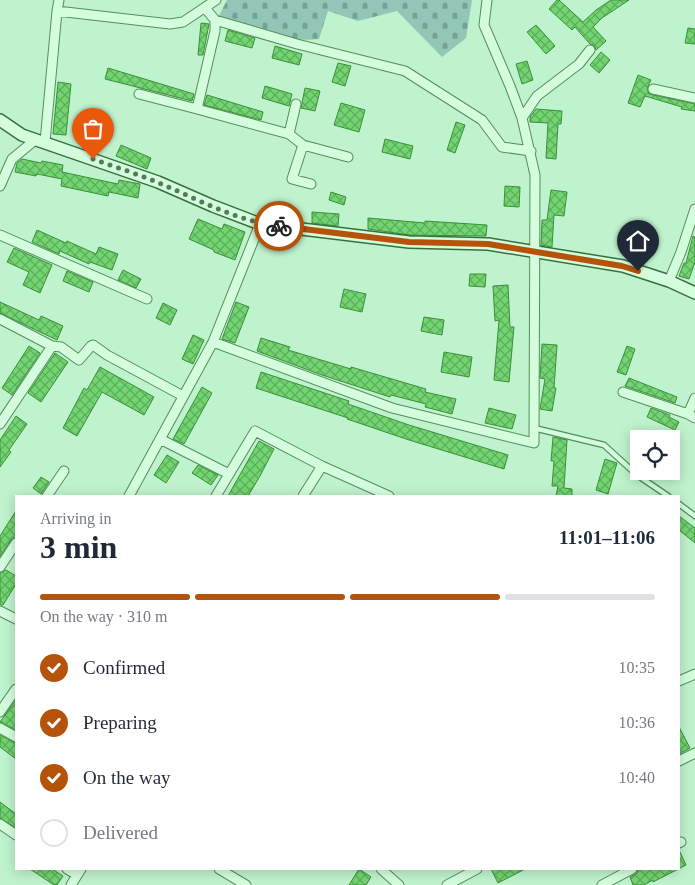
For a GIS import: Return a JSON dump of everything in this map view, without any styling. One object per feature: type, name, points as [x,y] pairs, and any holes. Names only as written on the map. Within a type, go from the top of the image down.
[{"type":"street","points":[[0,186],[12,159],[40,141],[59,0]]},
{"type":"street","points":[[57,11],[170,24],[183,22],[216,0]]},
{"type":"street","points":[[213,342],[392,408],[534,443],[535,175],[522,118],[484,25],[487,0]]},
{"type":"street","points":[[205,8],[215,20],[297,44],[405,71],[482,120],[502,147],[530,151]]},
{"type":"street","points":[[198,109],[216,31],[215,20]]},
{"type":"street","points":[[522,118],[537,96],[579,64],[590,50]]},
{"type":"street","points":[[653,89],[695,98]]},
{"type":"street","points":[[139,94],[289,134],[303,145],[348,157]]},
{"type":"street","points":[[289,134],[296,104]]},
{"type":"street","points":[[0,120],[22,134],[158,182],[260,224],[409,242],[488,244],[622,266],[669,281],[695,293]]},
{"type":"street","points":[[303,145],[292,179],[311,184]]},
{"type":"street","points":[[669,281],[695,209]]},
{"type":"street","points":[[130,495],[213,342],[260,224]]},
{"type":"street","points":[[0,235],[147,299]]},
{"type":"street","points":[[0,319],[52,346],[61,347],[79,360],[90,346],[93,346],[107,356],[183,396]]},
{"type":"street","points":[[0,424],[52,346]]},
{"type":"street","points":[[624,392],[692,416],[695,398]]},
{"type":"street","points":[[217,495],[255,431],[322,466],[387,495]]},
{"type":"street","points":[[160,439],[229,474]]},
{"type":"street","points":[[304,495],[322,466]]},
{"type":"street","points":[[48,495],[64,471]]},
{"type":"street","points":[[0,567],[15,544]]},
{"type":"street","points":[[0,611],[15,618]]},
{"type":"street","points":[[680,681],[695,675]]},
{"type":"street","points":[[0,712],[15,690]]},
{"type":"street","points":[[0,728],[15,737]]},
{"type":"street","points":[[680,761],[695,753]]},
{"type":"street","points":[[0,824],[15,834]]},
{"type":"street","points":[[221,870],[243,884]]},
{"type":"street","points":[[382,870],[399,885]]},
{"type":"street","points":[[447,885],[475,870]]},
{"type":"street","points":[[602,885],[630,870]]},
{"type":"street","points":[[71,885],[79,872]]},
{"type":"lane","points":[[534,428],[604,444],[638,475],[667,495]]},
{"type":"lane","points":[[680,505],[695,516]]},
{"type":"green space","points":[[227,0],[472,0],[466,38],[442,57],[397,11],[358,21],[328,11],[319,39],[306,40],[268,34],[219,16]]},
{"type":"building","points":[[557,0],[583,22],[611,0],[629,0],[602,18],[593,27],[606,41],[596,50],[594,45],[590,44],[575,27],[572,30],[549,9]]},
{"type":"building","points":[[201,23],[209,24],[203,55],[198,55]]},
{"type":"building","points":[[536,25],[555,46],[546,54],[527,32]]},
{"type":"building","points":[[688,28],[695,29],[695,44],[685,43]]},
{"type":"building","points":[[228,30],[255,38],[252,48],[225,41]]},
{"type":"building","points":[[275,46],[302,54],[299,65],[272,58]]},
{"type":"building","points":[[601,52],[610,60],[599,73],[590,65]]},
{"type":"building","points":[[527,61],[533,80],[522,84],[516,64]]},
{"type":"building","points":[[338,63],[351,66],[345,86],[332,82]]},
{"type":"building","points":[[108,68],[194,94],[192,101],[105,79]]},
{"type":"building","points":[[638,75],[651,80],[647,88],[649,94],[695,104],[695,111],[681,109],[682,107],[645,96],[640,107],[628,103]]},
{"type":"building","points":[[58,82],[71,84],[66,135],[53,134]]},
{"type":"building","points":[[265,86],[292,94],[289,106],[262,98]]},
{"type":"building","points":[[305,88],[320,91],[315,111],[301,108]]},
{"type":"building","points":[[207,95],[263,112],[261,120],[204,105]]},
{"type":"building","points":[[341,103],[365,110],[359,132],[334,125]]},
{"type":"building","points":[[536,109],[562,111],[561,124],[558,124],[556,159],[546,158],[548,123],[530,122],[530,117]]},
{"type":"building","points":[[456,122],[465,125],[455,153],[447,150]]},
{"type":"building","points":[[385,139],[413,146],[410,159],[382,152]]},
{"type":"building","points":[[121,145],[151,158],[147,169],[116,156]]},
{"type":"building","points":[[22,159],[63,165],[62,172],[118,184],[119,180],[140,184],[138,198],[109,192],[108,196],[61,186],[62,179],[15,172],[17,163]]},
{"type":"building","points":[[505,186],[520,187],[519,207],[504,206]]},
{"type":"building","points":[[551,190],[567,192],[564,216],[554,215],[552,247],[541,245],[542,220],[547,220]]},
{"type":"building","points":[[331,192],[346,197],[344,205],[329,200]]},
{"type":"building","points":[[312,212],[339,214],[338,226],[312,223]]},
{"type":"building","points":[[368,218],[425,223],[425,221],[487,225],[486,236],[410,235],[368,229]]},
{"type":"building","points":[[198,219],[222,229],[224,224],[245,232],[235,260],[189,239]]},
{"type":"building","points":[[37,230],[96,254],[99,247],[118,254],[112,270],[90,262],[89,264],[60,251],[59,254],[32,242]]},
{"type":"building","points":[[693,236],[695,237],[695,262],[689,279],[679,276],[684,263],[686,263]]},
{"type":"building","points":[[14,248],[52,265],[40,293],[23,285],[29,272],[7,262]]},
{"type":"building","points":[[123,270],[141,279],[136,288],[118,280]]},
{"type":"building","points":[[67,271],[93,282],[89,292],[63,281]]},
{"type":"building","points":[[470,274],[486,274],[485,287],[469,286]]},
{"type":"building","points":[[508,285],[510,327],[514,327],[509,382],[494,380],[499,320],[495,321],[493,286]]},
{"type":"building","points":[[344,289],[366,294],[362,312],[340,307]]},
{"type":"building","points":[[0,302],[39,320],[41,316],[63,326],[57,340],[0,313]]},
{"type":"building","points":[[236,302],[249,307],[235,343],[222,339]]},
{"type":"building","points":[[163,303],[177,310],[170,325],[156,318]]},
{"type":"building","points":[[424,317],[444,320],[442,335],[421,331]]},
{"type":"building","points":[[193,335],[204,340],[193,364],[182,359]]},
{"type":"building","points":[[261,338],[290,347],[288,350],[426,389],[425,392],[456,399],[452,414],[425,407],[426,404],[391,395],[390,397],[257,351]]},
{"type":"building","points":[[542,344],[557,345],[554,388],[556,388],[552,411],[540,409],[545,379],[540,378]]},
{"type":"building","points":[[29,346],[40,353],[12,395],[2,388]]},
{"type":"building","points":[[627,346],[635,349],[626,375],[617,372]]},
{"type":"building","points":[[444,352],[472,357],[469,377],[441,372]]},
{"type":"building","points":[[55,353],[68,362],[41,402],[28,393]]},
{"type":"building","points":[[100,367],[154,397],[144,415],[102,392],[77,436],[63,428],[84,388],[87,390]]},
{"type":"building","points":[[261,372],[349,401],[348,404],[409,425],[508,455],[504,469],[409,440],[256,388]]},
{"type":"building","points":[[629,378],[677,397],[675,403],[625,386]]},
{"type":"building","points":[[202,387],[212,393],[184,444],[173,439]]},
{"type":"building","points":[[489,408],[516,415],[512,429],[485,423]]},
{"type":"building","points":[[651,408],[670,415],[669,417],[679,422],[675,430],[647,417]]},
{"type":"building","points":[[16,416],[27,424],[0,467],[0,440]]},
{"type":"building","points":[[553,437],[567,440],[564,488],[572,489],[572,495],[556,495],[558,486],[552,486],[554,461],[551,461]]},
{"type":"building","points":[[259,441],[274,449],[249,495],[229,495]]},
{"type":"building","points":[[167,455],[179,462],[166,483],[154,475]]},
{"type":"building","points":[[605,459],[617,463],[608,494],[596,490]]},
{"type":"building","points":[[198,465],[218,475],[211,485],[192,473]]},
{"type":"building","points":[[41,477],[49,482],[41,494],[33,488]]},
{"type":"building","points":[[15,513],[15,538],[11,540],[0,556],[0,536]]},
{"type":"building","points":[[680,517],[695,528],[695,543],[680,531]]},
{"type":"building","points":[[6,570],[15,575],[15,586],[3,605],[0,605],[0,573]]},
{"type":"building","points":[[15,701],[15,730],[0,722]]},
{"type":"building","points":[[680,729],[690,748],[680,753]]},
{"type":"building","points":[[0,735],[15,742],[15,758],[0,747]]},
{"type":"building","points":[[0,802],[15,813],[15,827],[0,818]]},
{"type":"building","points":[[680,852],[686,865],[680,868]]},
{"type":"building","points":[[32,870],[54,870],[63,876],[57,885],[54,885]]},
{"type":"building","points":[[358,870],[371,877],[366,885],[349,885]]},
{"type":"building","points":[[492,870],[523,870],[498,883]]},
{"type":"building","points":[[638,870],[676,870],[653,882],[653,880],[644,885],[633,885],[630,877],[637,873]]},
{"type":"way so far","points":[[93,159],[158,182],[260,224],[279,226]]},
{"type":"route","points":[[279,226],[409,242],[488,244],[622,266],[638,271]]}]
